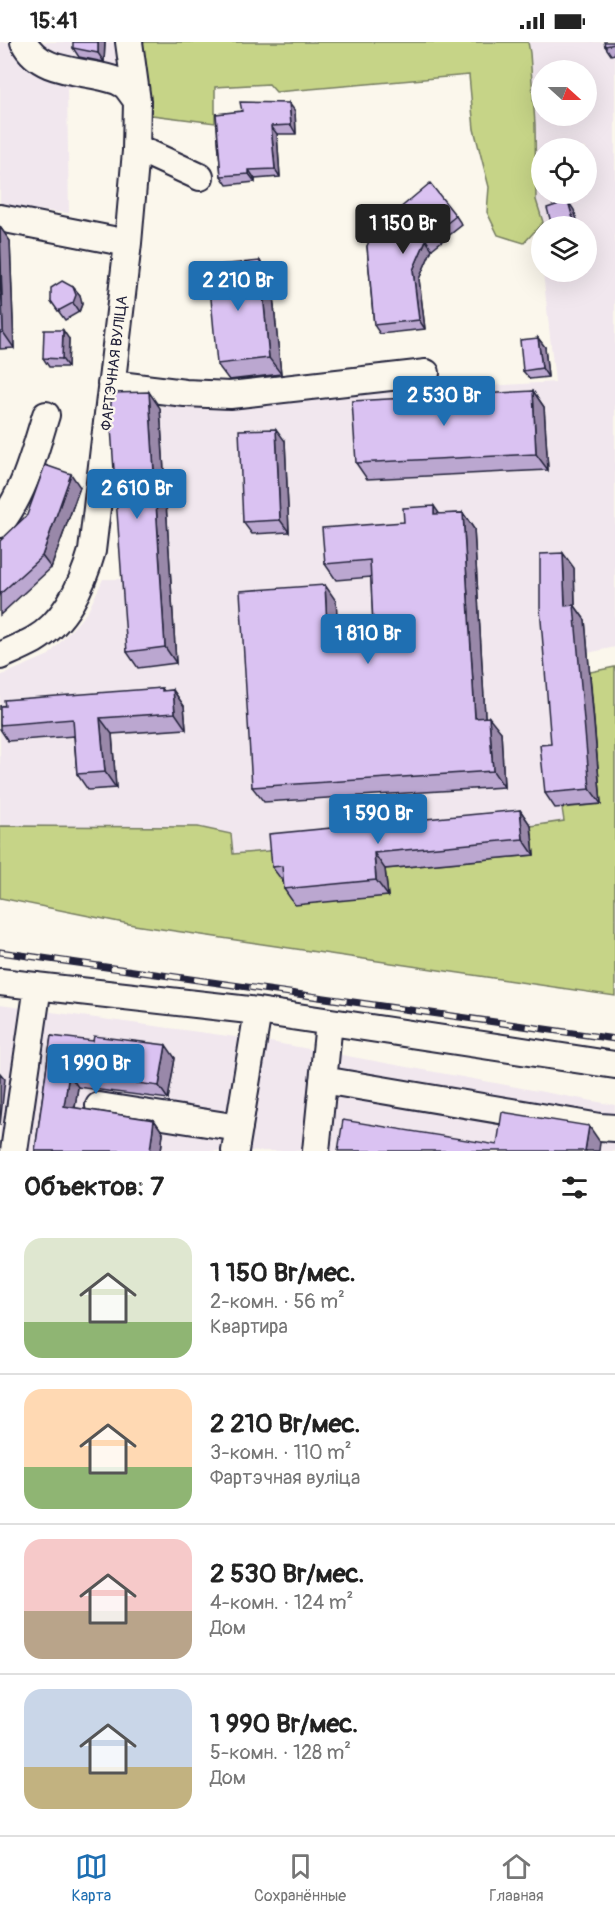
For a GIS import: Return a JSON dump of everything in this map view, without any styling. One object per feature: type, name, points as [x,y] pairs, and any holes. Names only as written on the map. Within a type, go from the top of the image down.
[{"type":"street","points":[[24,42],[36,58],[47,64],[117,81],[126,86],[137,101]]},
{"type":"street","name":"ФАРТЭЧНАЯ ВУЛІЦА","points":[[0,657],[36,639],[57,620],[74,599],[85,576],[92,551],[128,243],[136,151],[137,101],[129,42]]},
{"type":"street","points":[[136,151],[150,154],[200,177]]},
{"type":"street","points":[[0,218],[128,243]]},
{"type":"street","points":[[111,384],[185,393],[230,394],[426,373]]},
{"type":"street","points":[[0,524],[25,481],[46,415]]},
{"type":"street","points":[[0,982],[258,1011],[615,1065]]},
{"type":"street","points":[[14,1151],[38,986]]},
{"type":"street","points":[[99,1106],[237,1139],[258,1011]]},
{"type":"street","points":[[316,1151],[329,1022]]},
{"type":"street","points":[[323,1080],[615,1128]]},
{"type":"shaded area","points":[[0,42],[118,42],[120,62],[99,88],[67,88],[69,213],[0,207]]},
{"type":"shaded area","points":[[506,42],[615,42],[615,647],[588,653],[601,804],[562,808],[564,821],[534,855],[386,869],[388,896],[283,883],[233,854],[231,834],[198,827],[0,826],[0,676],[49,655],[88,611],[103,579],[131,579],[120,409],[555,382],[544,282],[597,282],[597,216],[536,216],[534,204],[597,204],[597,138],[531,138],[531,175],[519,70]]},
{"type":"shaded area","points":[[0,1005],[265,1041],[615,1105],[615,1151],[0,1151]]},
{"type":"green space","points":[[142,42],[528,42],[531,67],[531,126],[535,126],[535,138],[531,138],[531,204],[537,204],[541,216],[531,216],[531,235],[524,243],[498,235],[487,212],[489,187],[474,129],[469,75],[276,92],[269,84],[215,87],[215,123],[152,115]]},
{"type":"green space","points":[[615,667],[615,996],[134,925],[0,898],[0,826],[198,827],[231,834],[233,854],[280,850],[283,883],[293,882],[387,896],[385,869],[534,855],[531,826],[564,821],[562,808],[601,804],[590,672]]},
{"type":"building","points":[[73,42],[98,42],[98,53],[73,48]]},
{"type":"building","points":[[604,42],[615,42],[615,44],[605,46]]},
{"type":"building","points":[[240,102],[289,103],[291,125],[271,126],[275,169],[249,170],[249,174],[221,176],[216,114],[242,111]]},
{"type":"building","points":[[430,183],[456,216],[426,240],[413,270],[419,320],[374,325],[367,246],[373,231]]},
{"type":"building","points":[[569,204],[572,216],[549,216],[547,208]]},
{"type":"building","points":[[0,249],[3,332],[0,333]]},
{"type":"building","points":[[260,261],[269,358],[217,364],[208,266]]},
{"type":"building","points":[[62,281],[73,287],[76,295],[73,303],[58,311],[51,301],[51,288]]},
{"type":"building","points":[[44,330],[63,330],[62,359],[43,358]]},
{"type":"building","points":[[538,338],[542,368],[523,371],[520,340]]},
{"type":"building","points":[[533,391],[536,454],[356,463],[352,401]]},
{"type":"building","points":[[149,392],[165,647],[127,652],[110,414],[112,393]]},
{"type":"building","points":[[276,429],[280,520],[243,522],[239,430]]},
{"type":"building","points":[[45,465],[71,474],[42,556],[0,594],[0,541],[27,515]]},
{"type":"building","points":[[434,506],[434,514],[463,513],[475,718],[489,717],[493,771],[252,787],[240,591],[325,585],[327,626],[373,624],[370,560],[325,564],[322,528],[404,522],[403,508]]},
{"type":"building","points":[[563,553],[565,606],[574,605],[590,789],[545,793],[540,745],[551,744],[540,608],[540,554]]},
{"type":"building","points":[[162,688],[162,691],[173,690],[175,713],[100,718],[105,772],[77,774],[73,719],[0,725],[0,706],[5,706],[4,700]]},
{"type":"building","points":[[520,810],[523,839],[374,853],[376,880],[284,889],[282,866],[272,867],[269,834]]},
{"type":"building","points":[[51,1036],[93,1041],[94,1036],[166,1045],[159,1086],[69,1074],[64,1106],[154,1120],[150,1151],[35,1151]]},
{"type":"building","points":[[502,1112],[589,1126],[585,1151],[338,1151],[343,1120],[497,1145]]},
{"type":"railway","points":[[0,952],[615,1039]]}]
